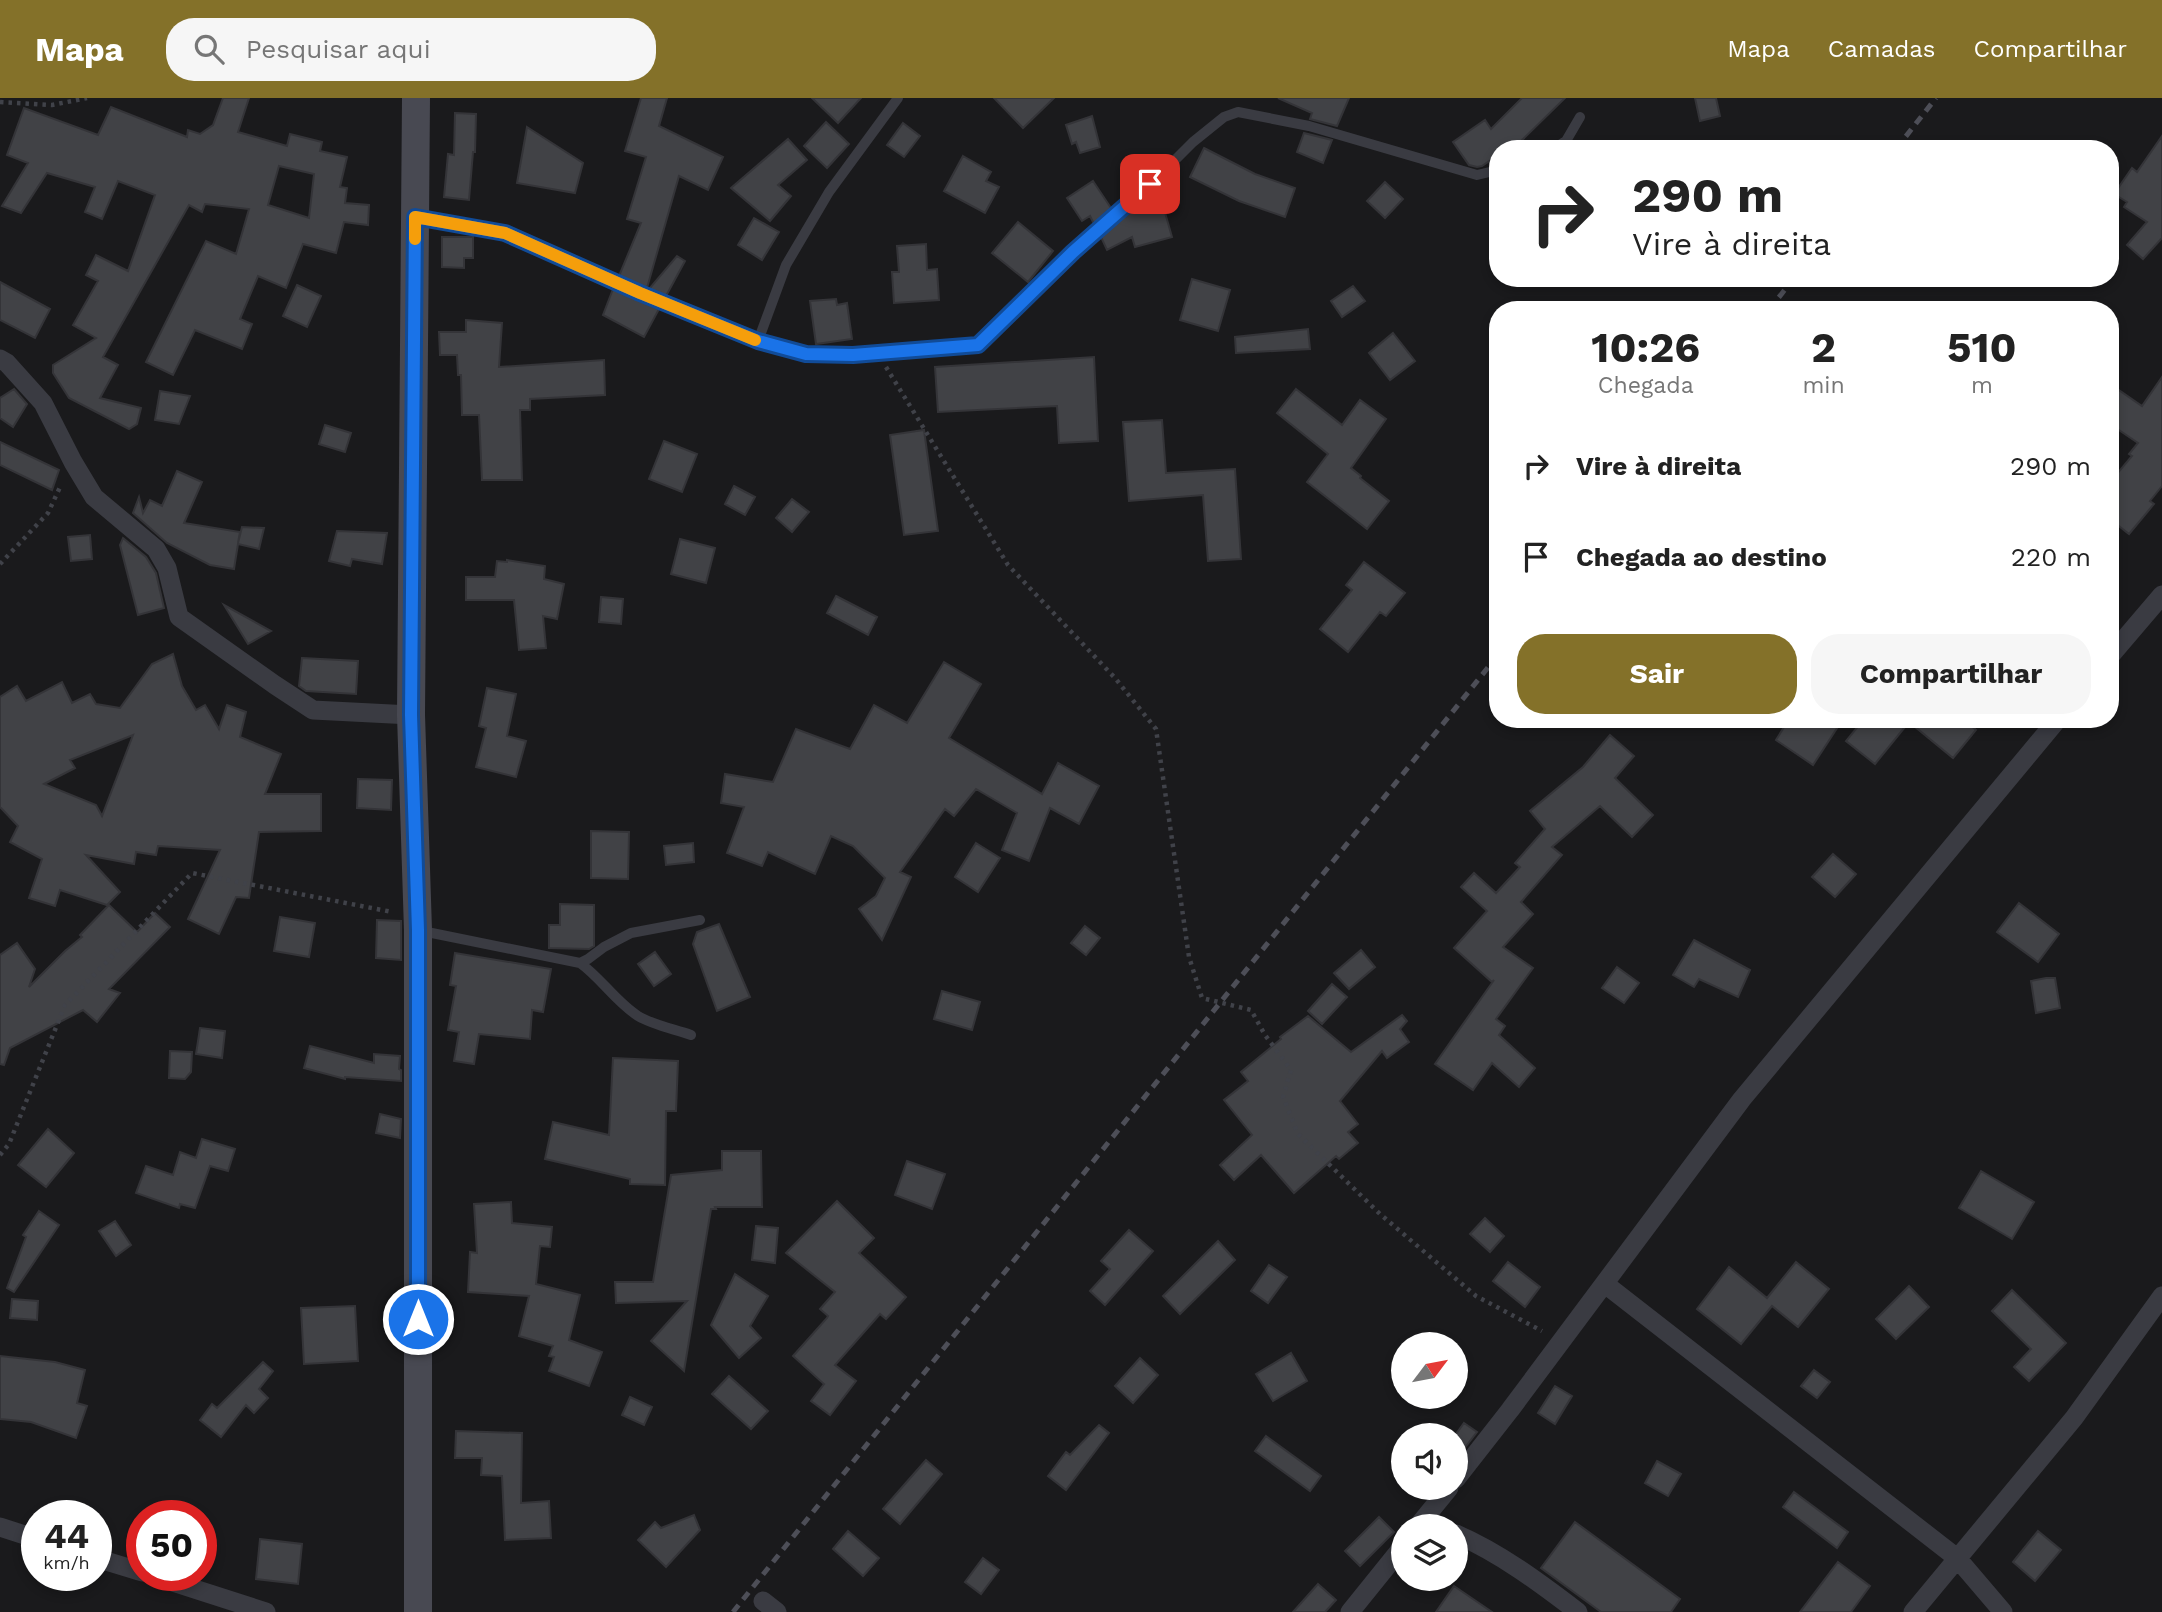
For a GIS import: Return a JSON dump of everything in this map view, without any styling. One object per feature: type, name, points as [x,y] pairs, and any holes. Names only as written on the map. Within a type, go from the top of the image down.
[{"type":"main road","points":[[416,98],[411,715],[417,924],[418,1612]]},
{"type":"street","points":[[0,359],[7,363],[43,402],[94,497],[156,549],[167,568],[179,617],[313,710],[411,715]]},
{"type":"street","points":[[2119,645],[2162,595]]},
{"type":"street","points":[[1468,1463],[1562,1342],[1742,1099],[2051,728]]},
{"type":"street","points":[[1605,1284],[1956,1558],[2003,1612]]},
{"type":"street","points":[[1913,1612],[2074,1418],[2162,1296]]},
{"type":"street","points":[[0,1527],[21,1534]]},
{"type":"street","points":[[1468,1539],[1551,1591],[1578,1612]]},
{"type":"street","points":[[1350,1612],[1391,1561]]},
{"type":"street","points":[[201,1591],[266,1612]]},
{"type":"lane","points":[[758,341],[786,265],[829,192],[898,98]]},
{"type":"lane","points":[[415,217],[505,233],[640,293],[758,341],[806,354],[877,353],[978,345],[1073,252],[1193,142],[1224,117],[1238,112],[1309,126],[1477,175],[1489,172]]},
{"type":"lane","points":[[1567,140],[1580,117]]},
{"type":"lane","points":[[580,962],[631,933],[700,920]]},
{"type":"lane","points":[[417,924],[580,962],[641,1018],[691,1035]]},
{"type":"path","points":[[0,102],[52,105],[87,98]]},
{"type":"path","points":[[877,353],[1008,565],[1115,678],[1156,729],[1189,957],[1202,998],[1251,1010],[1265,1035],[1292,1070],[1283,1097],[1298,1134],[1380,1214],[1476,1296],[1562,1342]]},
{"type":"path","points":[[0,564],[48,513],[73,462]]},
{"type":"path","points":[[0,1156],[9,1144],[65,1005],[192,873],[417,924]]},
{"type":"building","points":[[223,98],[249,98],[238,132],[287,146],[290,134],[322,142],[320,151],[347,157],[340,187],[347,188],[345,203],[369,205],[368,225],[344,222],[336,253],[303,244],[286,288],[258,276],[240,319],[252,324],[242,349],[195,330],[173,375],[146,362],[206,241],[236,254],[249,209],[205,204],[202,212],[189,205],[103,357],[118,365],[100,398],[141,408],[137,424],[129,429],[69,398],[53,373],[53,365],[96,338],[73,325],[98,281],[86,275],[96,255],[128,271],[155,195],[118,181],[102,219],[85,212],[95,187],[47,173],[21,213],[2,206],[28,163],[7,155],[24,108],[98,135],[111,107],[187,137],[188,130],[200,134],[213,125]],"holes":[[[279,166],[314,174],[309,218],[268,205]]]},
{"type":"building","points":[[641,98],[667,98],[659,126],[723,157],[708,190],[679,176],[647,288],[619,276],[641,223],[627,219],[646,157],[625,151]]},
{"type":"building","points":[[812,98],[861,98],[838,123]]},
{"type":"building","points":[[994,98],[1054,98],[1023,128]]},
{"type":"building","points":[[1278,98],[1349,98],[1337,126],[1310,119],[1312,113]]},
{"type":"building","points":[[1522,98],[1565,98],[1522,140],[1489,140],[1489,161],[1477,167],[1469,165],[1453,142],[1485,120],[1491,129]]},
{"type":"building","points":[[1695,98],[1716,98],[1720,116],[1700,121]]},
{"type":"building","points":[[455,113],[476,114],[469,200],[444,197],[448,154],[454,155]]},
{"type":"building","points":[[1092,116],[1100,147],[1080,153],[1076,142],[1072,144],[1066,125]]},
{"type":"building","points":[[826,122],[849,144],[827,168],[804,146]]},
{"type":"building","points":[[903,123],[920,136],[904,157],[887,145]]},
{"type":"building","points":[[527,127],[583,163],[575,193],[517,183]]},
{"type":"building","points":[[1304,133],[1332,140],[1323,163],[1297,152]]},
{"type":"building","points":[[2162,136],[2162,238],[2143,259],[2127,245],[2147,222],[2124,207],[2127,202],[2119,197],[2119,187],[2132,168],[2137,172]]},
{"type":"building","points":[[788,139],[807,160],[778,185],[791,196],[770,221],[731,188]]},
{"type":"building","points":[[1204,148],[1255,174],[1295,188],[1285,217],[1239,201],[1190,177]]},
{"type":"building","points":[[963,156],[991,172],[986,181],[999,187],[985,213],[944,191]]},
{"type":"building","points":[[1093,181],[1111,208],[1094,224],[1090,216],[1082,221],[1067,198]]},
{"type":"building","points":[[1385,182],[1403,199],[1385,218],[1367,201]]},
{"type":"building","points":[[1162,202],[1172,237],[1135,247],[1132,237],[1107,250],[1101,237],[1130,211]]},
{"type":"building","points":[[754,218],[779,232],[762,260],[738,245]]},
{"type":"building","points":[[1018,222],[1053,251],[1028,282],[992,253]]},
{"type":"building","points":[[442,237],[473,237],[473,258],[464,258],[464,268],[442,267]]},
{"type":"building","points":[[926,244],[927,270],[937,269],[939,300],[894,303],[892,272],[899,272],[897,246]]},
{"type":"building","points":[[677,256],[685,261],[666,296],[649,289]]},
{"type":"building","points":[[1192,279],[1230,290],[1218,331],[1180,320]]},
{"type":"building","points":[[0,282],[50,309],[35,338],[0,320]]},
{"type":"building","points":[[297,285],[321,296],[307,327],[283,316]]},
{"type":"building","points":[[1353,286],[1365,301],[1342,317],[1331,301]]},
{"type":"building","points":[[613,289],[659,309],[644,337],[603,315]]},
{"type":"building","points":[[836,299],[837,305],[847,303],[852,339],[816,344],[810,301]]},
{"type":"building","points":[[466,320],[502,323],[499,367],[604,360],[605,395],[530,399],[530,410],[520,410],[522,480],[482,480],[479,415],[462,415],[461,375],[458,375],[457,355],[440,355],[439,332],[466,332]]},
{"type":"building","points":[[1308,329],[1310,349],[1236,353],[1235,337]]},
{"type":"building","points":[[1393,333],[1415,361],[1390,380],[1369,353]]},
{"type":"building","points":[[1094,357],[1098,441],[1059,443],[1057,406],[938,412],[935,367]]},
{"type":"building","points":[[2162,377],[2162,486],[2150,501],[2154,504],[2129,534],[2119,526],[2119,471],[2132,456],[2129,454],[2138,443],[2119,430],[2119,390],[2142,406]]},
{"type":"building","points":[[14,389],[27,404],[13,427],[0,418],[0,398]]},
{"type":"building","points":[[1296,389],[1342,425],[1360,400],[1386,419],[1351,468],[1389,501],[1367,529],[1307,482],[1328,454],[1277,413]]},
{"type":"building","points":[[160,391],[190,396],[179,424],[155,420]]},
{"type":"building","points":[[1162,420],[1166,473],[1235,469],[1241,559],[1208,561],[1203,495],[1129,501],[1123,422]]},
{"type":"building","points":[[325,425],[351,433],[345,452],[319,444]]},
{"type":"building","points":[[924,430],[938,531],[904,535],[890,435]]},
{"type":"building","points":[[664,441],[697,454],[682,492],[649,479]]},
{"type":"building","points":[[0,442],[59,470],[52,490],[0,465]]},
{"type":"building","points":[[177,471],[202,482],[184,523],[240,532],[238,543],[242,527],[264,528],[259,549],[238,544],[234,569],[210,565],[167,543],[133,513],[139,497],[143,513],[150,500],[162,506]]},
{"type":"building","points":[[734,486],[755,497],[745,515],[725,504]]},
{"type":"building","points":[[792,499],[809,512],[792,532],[776,518]]},
{"type":"building","points":[[337,531],[387,533],[382,564],[352,559],[350,566],[329,561]]},
{"type":"building","points":[[90,535],[92,559],[71,561],[68,537]]},
{"type":"building","points":[[123,538],[146,557],[156,573],[164,608],[138,615],[120,545]]},
{"type":"building","points":[[680,539],[715,548],[706,583],[671,574]]},
{"type":"building","points":[[497,561],[545,566],[544,579],[564,584],[557,619],[543,616],[546,648],[519,650],[514,600],[466,600],[466,577],[495,577]]},
{"type":"building","points":[[1364,562],[1405,593],[1386,616],[1380,612],[1348,652],[1320,629],[1352,590],[1346,585]]},
{"type":"building","points":[[836,596],[877,617],[868,635],[827,613]]},
{"type":"building","points":[[601,597],[623,599],[621,624],[599,622]]},
{"type":"building","points":[[224,605],[271,631],[248,644]]},
{"type":"building","points":[[173,654],[182,686],[196,710],[205,705],[219,729],[227,705],[246,712],[240,737],[281,754],[265,794],[321,794],[321,831],[259,832],[249,898],[236,897],[219,934],[188,919],[220,850],[158,846],[156,855],[136,852],[134,864],[86,855],[120,892],[107,905],[60,890],[55,906],[29,898],[42,859],[10,842],[18,826],[0,807],[0,697],[17,686],[26,701],[62,682],[72,703],[90,694],[96,704],[120,708],[152,664]],"holes":[[[133,735],[102,816],[96,805],[44,784],[75,768],[70,760]]]},
{"type":"building","points":[[302,658],[358,661],[356,694],[306,691],[299,686]]},
{"type":"building","points":[[944,662],[981,684],[949,738],[1042,794],[1058,763],[1099,786],[1079,824],[1050,808],[1029,861],[1002,850],[1017,813],[976,789],[954,816],[945,809],[900,872],[911,877],[882,940],[859,909],[876,896],[885,878],[853,846],[831,836],[815,874],[768,852],[762,866],[727,853],[744,807],[721,803],[725,774],[773,782],[796,729],[850,749],[874,705],[907,723]]},
{"type":"building","points":[[487,688],[516,694],[507,736],[526,741],[516,777],[476,767],[486,728],[479,726]]},
{"type":"building","points":[[1783,728],[1837,728],[1813,765],[1776,740]]},
{"type":"building","points":[[1857,728],[1904,728],[1875,764],[1846,741]]},
{"type":"building","points":[[1916,728],[1974,728],[1976,730],[1953,758]]},
{"type":"building","points":[[1610,735],[1634,756],[1615,778],[1653,815],[1632,837],[1600,806],[1552,847],[1562,855],[1521,902],[1533,914],[1503,947],[1533,968],[1496,1019],[1505,1026],[1499,1035],[1535,1068],[1519,1087],[1492,1063],[1473,1090],[1435,1064],[1494,980],[1492,982],[1454,948],[1487,911],[1461,887],[1474,873],[1496,893],[1520,867],[1515,863],[1545,829],[1530,811],[1583,767]]},
{"type":"building","points":[[358,779],[392,780],[391,810],[357,808]]},
{"type":"building","points":[[591,831],[629,832],[628,879],[591,878]]},
{"type":"building","points":[[693,843],[694,862],[666,865],[664,846]]},
{"type":"building","points":[[976,843],[1000,858],[978,892],[955,877]]},
{"type":"building","points":[[1833,854],[1856,874],[1835,897],[1812,877]]},
{"type":"building","points":[[2019,903],[2059,934],[2038,962],[1997,932]]},
{"type":"building","points":[[560,904],[594,905],[594,946],[589,949],[549,948],[549,925],[560,925]]},
{"type":"building","points":[[109,905],[137,932],[155,913],[170,927],[109,989],[120,993],[97,1022],[83,1010],[10,1048],[4,1065],[0,1064],[0,955],[17,943],[35,969],[29,987],[82,937],[80,935]]},
{"type":"building","points":[[280,917],[315,923],[309,957],[274,951]]},
{"type":"building","points":[[377,920],[401,921],[401,960],[376,958]]},
{"type":"building","points":[[719,924],[750,997],[717,1011],[693,944],[697,932]]},
{"type":"building","points":[[1085,926],[1100,938],[1086,955],[1071,943]]},
{"type":"building","points":[[1694,940],[1750,970],[1738,997],[1699,979],[1694,987],[1673,975]]},
{"type":"building","points":[[1361,950],[1375,967],[1349,989],[1334,973]]},
{"type":"building","points":[[655,952],[671,974],[654,986],[638,964]]},
{"type":"building","points":[[455,953],[551,969],[543,1012],[532,1010],[530,1039],[479,1034],[474,1064],[454,1061],[459,1032],[448,1030],[456,986],[450,985]]},
{"type":"building","points":[[1617,967],[1639,983],[1624,1003],[1602,988]]},
{"type":"building","points":[[2055,978],[2060,1008],[2036,1013],[2031,981]]},
{"type":"building","points":[[1332,984],[1347,997],[1322,1024],[1308,1011]]},
{"type":"building","points":[[942,991],[980,1002],[972,1030],[934,1019]]},
{"type":"building","points":[[1402,1015],[1407,1021],[1400,1029],[1409,1042],[1387,1058],[1382,1051],[1340,1101],[1358,1124],[1348,1132],[1358,1143],[1339,1159],[1336,1156],[1294,1193],[1261,1155],[1234,1180],[1220,1165],[1252,1135],[1224,1100],[1248,1081],[1241,1072],[1281,1039],[1280,1037],[1308,1016],[1351,1052]]},
{"type":"building","points":[[200,1028],[225,1031],[222,1058],[196,1054]]},
{"type":"building","points":[[310,1046],[374,1063],[374,1054],[400,1056],[401,1081],[345,1079],[304,1068]]},
{"type":"building","points":[[170,1051],[192,1052],[191,1072],[185,1079],[169,1078]]},
{"type":"building","points":[[613,1058],[678,1061],[676,1111],[666,1111],[665,1185],[630,1184],[630,1179],[545,1159],[553,1122],[609,1135]]},
{"type":"building","points":[[380,1114],[401,1119],[400,1138],[376,1133]]},
{"type":"building","points":[[48,1129],[74,1153],[46,1187],[18,1165]]},
{"type":"building","points":[[202,1139],[235,1149],[228,1171],[210,1166],[195,1208],[180,1204],[179,1208],[136,1193],[146,1166],[173,1175],[180,1152],[196,1158]]},
{"type":"building","points":[[722,1151],[761,1151],[762,1207],[711,1209],[684,1371],[651,1341],[687,1301],[616,1303],[615,1282],[653,1282],[671,1175],[722,1170]]},
{"type":"building","points":[[907,1161],[945,1174],[932,1209],[895,1195]]},
{"type":"building","points":[[1981,1171],[2034,1202],[2012,1239],[1959,1208]]},
{"type":"building","points":[[837,1201],[874,1238],[859,1253],[906,1297],[886,1319],[880,1314],[835,1365],[856,1381],[830,1415],[811,1401],[824,1384],[793,1356],[827,1318],[820,1309],[835,1292],[786,1253]]},
{"type":"building","points":[[511,1202],[512,1223],[552,1227],[550,1247],[540,1246],[536,1284],[580,1295],[569,1340],[602,1352],[589,1386],[549,1371],[554,1357],[549,1356],[553,1346],[519,1336],[529,1296],[468,1292],[470,1252],[477,1253],[474,1204]]},
{"type":"building","points":[[39,1211],[59,1225],[14,1292],[7,1288],[26,1237],[23,1235]]},
{"type":"building","points":[[1485,1218],[1504,1236],[1490,1252],[1470,1234]]},
{"type":"building","points":[[115,1221],[131,1245],[116,1256],[99,1231]]},
{"type":"building","points":[[756,1226],[778,1228],[775,1263],[752,1260]]},
{"type":"building","points":[[1129,1230],[1153,1251],[1105,1305],[1090,1291],[1110,1269],[1101,1261]]},
{"type":"building","points":[[1218,1241],[1235,1260],[1180,1314],[1163,1296]]},
{"type":"building","points":[[1508,1262],[1540,1287],[1525,1307],[1493,1281]]},
{"type":"building","points":[[1796,1262],[1829,1289],[1798,1327],[1772,1306],[1741,1344],[1697,1309],[1729,1267],[1767,1298]]},
{"type":"building","points":[[1269,1265],[1287,1277],[1268,1303],[1251,1291]]},
{"type":"building","points":[[735,1274],[768,1296],[750,1326],[761,1338],[739,1358],[711,1325]]},
{"type":"building","points":[[1909,1286],[1929,1307],[1896,1339],[1876,1319]]},
{"type":"building","points":[[2012,1290],[2066,1343],[2029,1381],[2014,1367],[2031,1349],[1992,1311]]},
{"type":"building","points":[[12,1299],[38,1301],[37,1320],[10,1318]]},
{"type":"building","points":[[355,1306],[358,1361],[304,1364],[301,1308]]},
{"type":"building","points":[[1291,1353],[1307,1381],[1273,1401],[1256,1374]]},
{"type":"building","points":[[0,1356],[55,1362],[85,1370],[77,1403],[87,1406],[76,1438],[31,1422],[0,1419]]},
{"type":"building","points":[[1140,1358],[1158,1375],[1133,1403],[1115,1386]]},
{"type":"building","points":[[263,1362],[273,1371],[259,1389],[268,1398],[254,1413],[246,1405],[221,1437],[200,1420],[212,1404],[217,1408]]},
{"type":"building","points":[[1814,1370],[1830,1382],[1817,1398],[1801,1386]]},
{"type":"building","points":[[729,1376],[768,1411],[751,1429],[712,1394]]},
{"type":"building","points":[[1555,1386],[1572,1396],[1555,1424],[1538,1413]]},
{"type":"building","points":[[630,1397],[652,1407],[644,1425],[622,1415]]},
{"type":"building","points":[[1099,1425],[1109,1433],[1066,1490],[1048,1476],[1066,1452],[1070,1455]]},
{"type":"building","points":[[1468,1426],[1477,1432],[1468,1444]]},
{"type":"building","points":[[456,1431],[522,1433],[521,1503],[549,1501],[551,1538],[505,1540],[502,1476],[481,1475],[482,1458],[455,1458]]},
{"type":"building","points":[[1266,1436],[1321,1476],[1310,1491],[1255,1451]]},
{"type":"building","points":[[926,1460],[942,1474],[900,1524],[883,1509]]},
{"type":"building","points":[[1657,1461],[1681,1474],[1668,1496],[1645,1483]]},
{"type":"building","points":[[1794,1492],[1848,1532],[1837,1548],[1783,1507]]},
{"type":"building","points":[[694,1515],[700,1530],[666,1567],[638,1540],[655,1522],[661,1528]]},
{"type":"building","points":[[1379,1517],[1391,1529],[1391,1535],[1360,1566],[1345,1551]]},
{"type":"building","points":[[1575,1522],[1680,1599],[1671,1612],[1601,1612],[1541,1568]]},
{"type":"building","points":[[848,1531],[879,1558],[863,1576],[833,1549]]},
{"type":"building","points":[[2038,1531],[2061,1550],[2035,1581],[2013,1562]]},
{"type":"building","points":[[260,1539],[302,1544],[298,1584],[256,1579]]},
{"type":"building","points":[[983,1558],[999,1570],[981,1594],[965,1582]]},
{"type":"building","points":[[1838,1562],[1870,1586],[1851,1612],[1800,1612]]},
{"type":"building","points":[[1318,1584],[1336,1600],[1325,1612],[1293,1612]]},
{"type":"building","points":[[1451,1591],[1461,1591],[1492,1612],[1436,1612]]},
{"type":"railway","points":[[1903,140],[1936,98]]},
{"type":"railway","points":[[1776,301],[1787,287]]},
{"type":"railway","points":[[733,1612],[1489,666]]},
{"type":"slow traffic","points":[[415,239],[415,217],[505,233],[755,340]]},
{"type":"route","points":[[418,1319],[418,930],[411,715],[415,217],[505,233],[640,293],[758,341],[806,354],[853,355],[978,345],[1073,252],[1150,184]]}]
